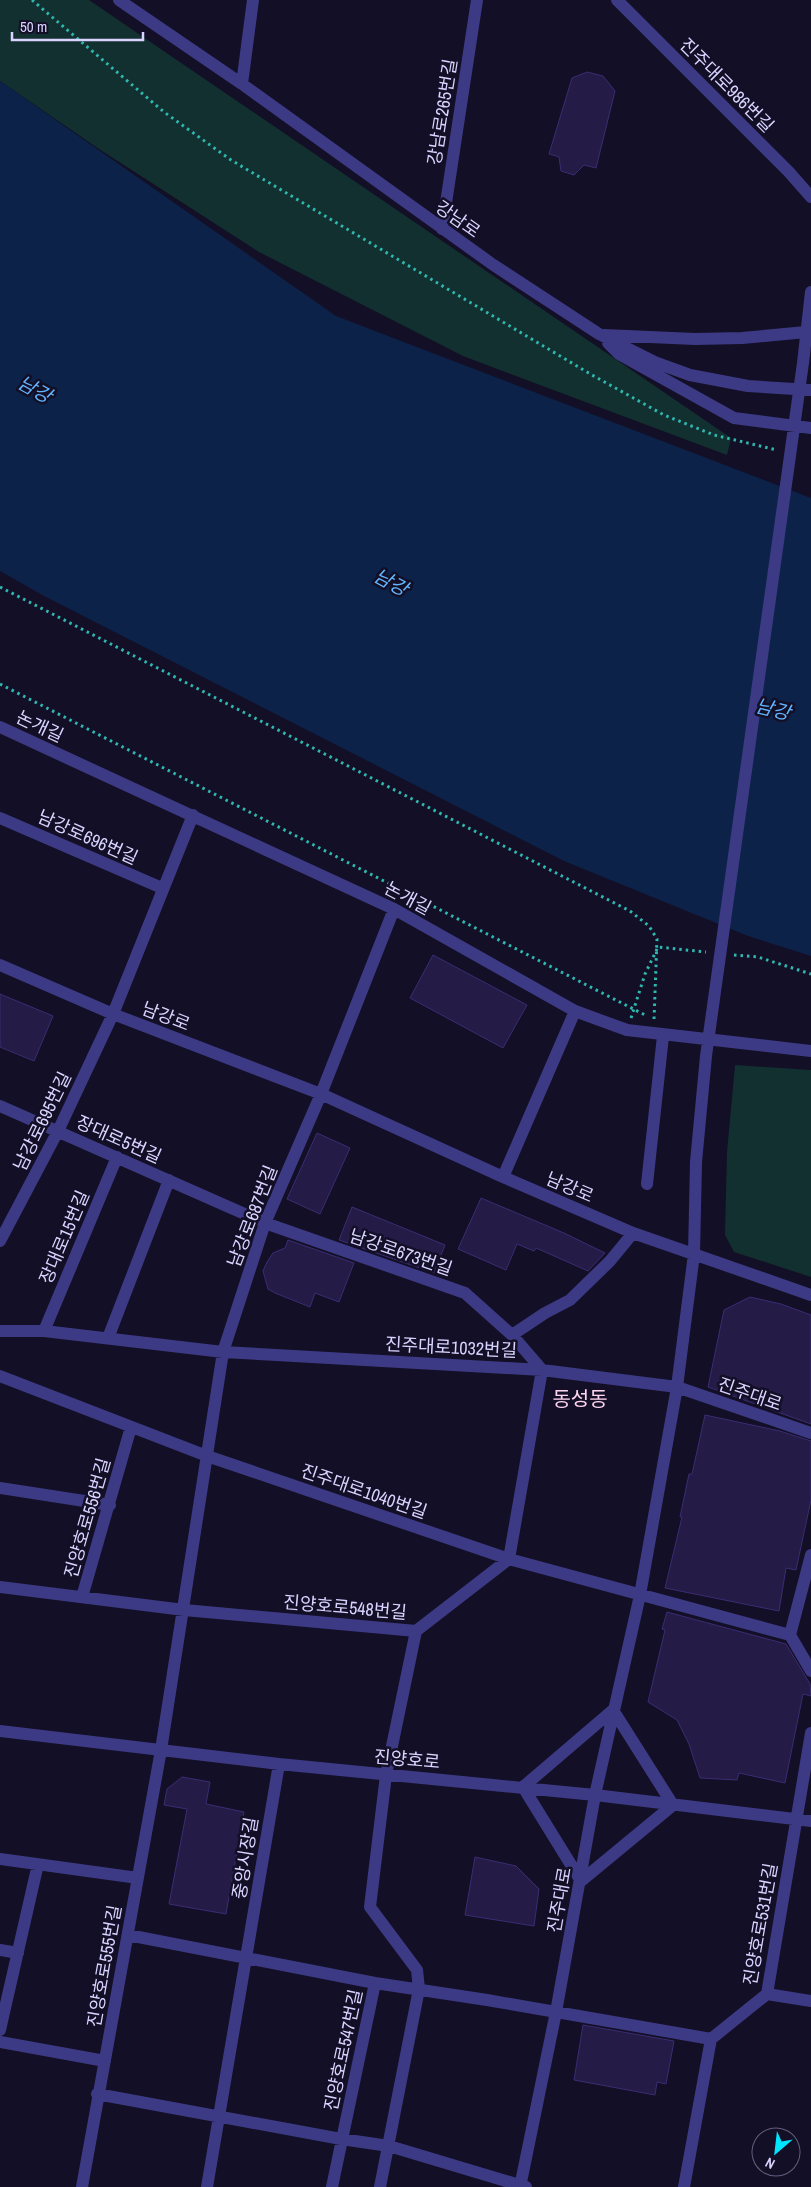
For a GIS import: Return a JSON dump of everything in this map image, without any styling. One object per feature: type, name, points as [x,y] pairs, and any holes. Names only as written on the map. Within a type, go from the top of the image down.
[{"type":"street","name":"강남로","points":[[119,0],[242,84],[442,229],[599,334],[657,363],[690,375],[748,386],[811,390]]},
{"type":"street","points":[[242,84],[254,0]]},
{"type":"street","name":"강남로265번길","points":[[442,229],[477,0]]},
{"type":"street","name":"진주대로986번길","points":[[617,0],[789,172],[811,197]]},
{"type":"street","name":"진주대로","points":[[341,2139],[389,2146],[522,2186],[581,1881],[595,1794],[640,1595],[677,1387],[694,1254],[696,1162],[706,1056],[808,332],[811,292]]},
{"type":"street","points":[[599,334],[695,339],[742,338],[808,332]]},
{"type":"street","points":[[599,334],[619,354],[734,418],[811,428]]},
{"type":"street","name":"논개길","points":[[0,727],[394,909],[575,1011],[627,1030],[663,1036],[811,1051]]},
{"type":"street","points":[[113,1014],[162,888],[193,815]]},
{"type":"street","name":"남강로696번길","points":[[0,818],[162,888]]},
{"type":"street","points":[[321,1094],[394,909]]},
{"type":"street","name":"남강로","points":[[0,965],[113,1014],[321,1094],[503,1177],[633,1233],[811,1295]]},
{"type":"street","points":[[503,1177],[575,1011]]},
{"type":"street","name":"남강로695번길","points":[[0,1241],[58,1131],[113,1014]]},
{"type":"street","points":[[647,1184],[663,1036]]},
{"type":"street","name":"남강로687번길","points":[[223,1352],[265,1222],[321,1094]]},
{"type":"street","name":"장대로5번길","points":[[0,1106],[265,1222]]},
{"type":"street","name":"장대로15번길","points":[[44,1331],[117,1157]]},
{"type":"street","name":"장대로5번길","points":[[108,1338],[169,1180]]},
{"type":"street","name":"남강로673번길","points":[[265,1222],[465,1293],[512,1335],[542,1370]]},
{"type":"street","points":[[512,1335],[545,1313],[570,1300],[610,1261],[633,1233]]},
{"type":"street","points":[[0,1331],[44,1331],[223,1352],[161,1750]]},
{"type":"street","name":"진주대로1032번길","points":[[223,1352],[542,1370],[677,1387]]},
{"type":"street","points":[[416,1631],[509,1559],[542,1370]]},
{"type":"street","points":[[0,1376],[207,1456]]},
{"type":"street","name":"진주대로","points":[[677,1387],[811,1433]]},
{"type":"street","name":"진양호로556번길","points":[[131,1427],[82,1597],[184,1610]]},
{"type":"street","name":"진주대로1040번길","points":[[207,1456],[509,1559],[790,1635]]},
{"type":"street","points":[[0,1488],[110,1505]]},
{"type":"street","points":[[811,1555],[790,1635],[811,1671]]},
{"type":"street","points":[[0,1587],[82,1597]]},
{"type":"street","name":"진양호로548번길","points":[[184,1610],[416,1631],[386,1775]]},
{"type":"street","points":[[614,1710],[673,1805],[581,1881],[523,1787],[614,1710]]},
{"type":"street","name":"진양호로","points":[[0,1731],[278,1764],[595,1794],[811,1821]]},
{"type":"street","name":"진양호로531번길","points":[[711,2039],[768,1994],[795,1819],[811,1733]]},
{"type":"street","name":"진양호로555번길","points":[[82,2187],[97,2094],[105,2061],[161,1750]]},
{"type":"street","name":"중앙시장길","points":[[207,2187],[278,1764]]},
{"type":"street","points":[[380,2187],[419,1989],[417,1970],[370,1907],[386,1775]]},
{"type":"street","points":[[0,1859],[138,1878]]},
{"type":"street","points":[[0,2030],[38,1864]]},
{"type":"street","points":[[128,1935],[375,1983]]},
{"type":"street","points":[[0,1950],[18,1953]]},
{"type":"street","name":"진양호로547번길","points":[[332,2187],[375,1983],[556,2012]]},
{"type":"street","points":[[768,1994],[811,2001]]},
{"type":"street","points":[[556,2012],[711,2039],[684,2187]]},
{"type":"street","points":[[0,2042],[105,2061]]},
{"type":"street","points":[[97,2094],[341,2139]]},
{"type":"path","points":[[32,0],[164,112],[231,160],[592,375],[664,415],[714,434],[784,452]]},
{"type":"path","points":[[0,587],[630,911],[648,926],[657,939],[654,1020],[663,1036]]},
{"type":"path","points":[[0,684],[654,1020]]},
{"type":"path","points":[[658,947],[713,953]]},
{"type":"path","points":[[627,1030],[645,974],[658,947]]},
{"type":"path","points":[[731,955],[758,957],[811,974]]},
{"type":"green space","points":[[0,0],[89,0],[731,438],[727,455],[463,356],[259,252],[99,149],[0,81]]},
{"type":"green space","points":[[735,1065],[811,1070],[811,1277],[734,1252],[725,1235],[727,1152]]},
{"type":"water","name":"남강","points":[[0,81],[336,316],[811,498],[811,956],[748,936],[564,861],[44,596],[0,571]]},
{"type":"building","points":[[587,72],[603,76],[615,91],[596,168],[584,165],[574,175],[561,171],[559,157],[549,154],[572,78]]},
{"type":"building","points":[[433,955],[527,1005],[503,1048],[410,998]]},
{"type":"building","points":[[0,994],[53,1016],[34,1061],[0,1047]]},
{"type":"building","points":[[317,1133],[350,1148],[320,1214],[287,1199]]},
{"type":"building","points":[[481,1198],[564,1233],[605,1253],[588,1271],[536,1248],[534,1251],[517,1244],[506,1270],[458,1249]]},
{"type":"building","points":[[352,1207],[445,1245],[434,1273],[339,1240]]},
{"type":"building","points":[[288,1240],[354,1263],[339,1302],[315,1293],[310,1307],[268,1289],[263,1271],[273,1253],[285,1248]]},
{"type":"building","points":[[750,1297],[781,1304],[811,1315],[811,1424],[708,1387],[724,1310]]},
{"type":"building","points":[[705,1415],[780,1431],[811,1441],[811,1500],[796,1570],[786,1568],[779,1611],[665,1588],[682,1517],[680,1517],[689,1474],[692,1474]]},
{"type":"building","points":[[667,1612],[786,1644],[810,1684],[811,1696],[803,1694],[785,1783],[739,1773],[737,1780],[700,1778],[689,1744],[677,1720],[648,1702],[665,1630],[662,1629]]},
{"type":"building","points":[[182,1777],[210,1782],[206,1804],[244,1812],[226,1914],[169,1904],[187,1809],[164,1805],[167,1789]]},
{"type":"building","points":[[475,1857],[516,1866],[539,1889],[534,1926],[465,1915]]},
{"type":"building","points":[[583,2025],[674,2041],[666,2084],[657,2082],[655,2095],[574,2080]]},
{"type":"district","name":"동성동","points":[[580,1398]]}]
